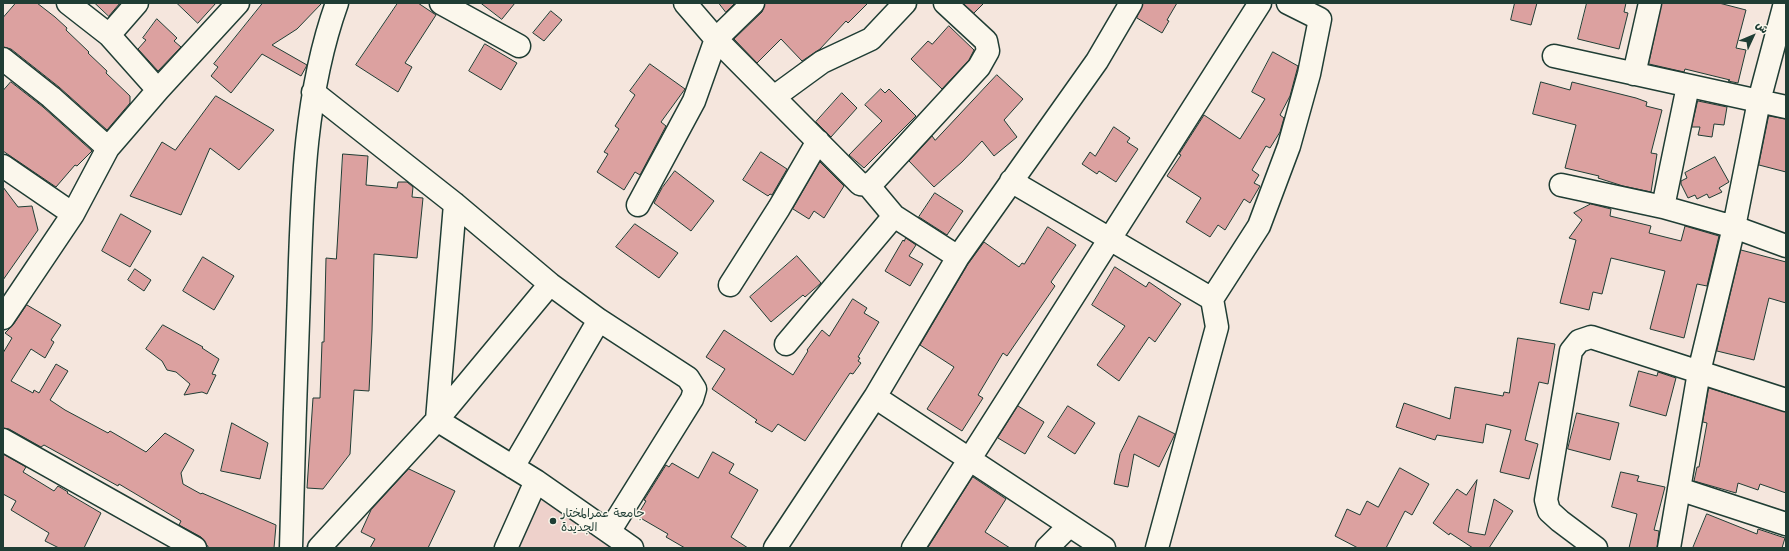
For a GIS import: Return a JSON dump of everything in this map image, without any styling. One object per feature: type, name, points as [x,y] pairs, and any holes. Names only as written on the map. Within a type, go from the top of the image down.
[{"type":"street","points":[[68,3],[108,35],[158,90]]},
{"type":"street","points":[[108,35],[137,3]]},
{"type":"street","points":[[4,313],[73,214],[108,148],[158,90],[238,3]]},
{"type":"street","points":[[291,548],[300,265],[306,155],[313,92],[338,3]]},
{"type":"street","points":[[441,3],[519,46]]},
{"type":"street","points":[[685,3],[716,38],[860,184],[868,185],[874,181],[979,67],[988,51],[986,41],[945,3]]},
{"type":"street","points":[[638,204],[694,101],[716,38],[753,3]]},
{"type":"street","points":[[774,97],[822,62],[871,39],[905,3]]},
{"type":"street","points":[[774,548],[875,397],[958,257],[1097,61],[1131,3]]},
{"type":"street","points":[[913,548],[1260,3]]},
{"type":"street","points":[[1157,548],[1217,327],[1212,299],[1259,226],[1289,146],[1309,74],[1320,19],[1288,3]]},
{"type":"street","points":[[1634,74],[1650,3]]},
{"type":"street","points":[[1669,548],[1698,372],[1734,227],[1759,101],[1785,3]]},
{"type":"street","points":[[1554,56],[1786,107]]},
{"type":"street","points":[[3,59],[51,97],[108,148]]},
{"type":"street","points":[[1663,207],[1688,86]]},
{"type":"street","points":[[313,92],[456,204],[550,284],[599,320],[688,378],[696,389],[692,399],[609,532]]},
{"type":"street","points":[[730,285],[779,208],[818,141]]},
{"type":"street","points":[[3,166],[73,214]]},
{"type":"street","points":[[1011,181],[1212,299]]},
{"type":"street","points":[[868,185],[894,216],[958,257]]},
{"type":"street","points":[[1561,185],[1663,207],[1734,227],[1786,246]]},
{"type":"street","points":[[437,420],[456,204]]},
{"type":"street","points":[[786,344],[894,216]]},
{"type":"street","points":[[319,548],[437,420],[550,284]]},
{"type":"street","points":[[513,467],[599,320]]},
{"type":"street","points":[[1596,548],[1549,511],[1546,500],[1571,350],[1579,341],[1591,337],[1786,400]]},
{"type":"street","points":[[875,397],[1104,548]]},
{"type":"street","points":[[437,420],[536,482],[632,548]]},
{"type":"street","points":[[3,440],[195,548]]},
{"type":"street","points":[[506,548],[536,482]]},
{"type":"street","points":[[1679,489],[1786,524]]},
{"type":"street","points":[[1047,548],[1069,526]]},
{"type":"shaded area","name":"جامعة عمرالمختار الجديدة","points":[[538,493],[624,548],[512,548]]},
{"type":"building","points":[[16,3],[37,3],[55,17],[89,52],[88,53],[107,71],[106,73],[130,96],[130,103],[107,130],[59,87],[11,49],[3,47],[3,18]]},
{"type":"building","points":[[95,3],[120,3],[109,16]]},
{"type":"building","points":[[177,3],[216,3],[198,23]]},
{"type":"building","points":[[263,3],[322,3],[297,29],[272,45],[307,65],[301,76],[262,54],[231,93],[211,76],[218,67],[214,64]]},
{"type":"building","points":[[398,3],[418,3],[436,15],[405,63],[412,67],[398,92],[356,65]]},
{"type":"building","points":[[481,3],[515,3],[502,19]]},
{"type":"building","points":[[719,3],[735,3],[726,12]]},
{"type":"building","points":[[765,3],[868,3],[848,23],[846,21],[820,49],[802,61],[781,39],[757,63],[734,39],[762,12]]},
{"type":"building","points":[[963,3],[984,3],[974,13]]},
{"type":"building","points":[[1143,3],[1177,3],[1167,20],[1169,21],[1162,33],[1137,18]]},
{"type":"building","points":[[1515,3],[1537,3],[1531,25],[1511,20]]},
{"type":"building","points":[[1587,3],[1626,3],[1624,12],[1628,13],[1619,49],[1578,39]]},
{"type":"building","points":[[1662,3],[1719,3],[1746,10],[1736,48],[1746,50],[1738,83],[1685,69],[1684,72],[1649,64]]},
{"type":"building","points":[[551,11],[562,20],[544,41],[533,33]]},
{"type":"building","points":[[157,19],[177,38],[174,41],[181,47],[158,71],[138,49],[146,40],[143,38]]},
{"type":"building","points":[[949,26],[974,50],[969,60],[942,89],[911,59],[928,41],[932,44]]},
{"type":"building","points":[[485,44],[517,63],[501,90],[469,71]]},
{"type":"building","points":[[1273,52],[1298,66],[1290,96],[1280,115],[1284,118],[1280,132],[1270,148],[1266,146],[1252,170],[1259,175],[1254,183],[1260,186],[1250,203],[1244,199],[1225,230],[1218,225],[1210,237],[1186,222],[1201,198],[1167,176],[1204,115],[1240,139],[1265,99],[1252,92]]},
{"type":"building","points":[[650,64],[685,89],[661,122],[666,126],[640,175],[635,172],[624,190],[597,172],[608,154],[604,152],[619,129],[615,126],[635,95],[630,91]]},
{"type":"building","points":[[997,75],[1023,99],[1004,120],[1017,137],[994,156],[982,141],[962,162],[934,187],[909,161],[932,136],[935,140]]},
{"type":"building","points":[[11,82],[43,107],[92,151],[77,166],[75,165],[56,187],[3,151],[3,91]]},
{"type":"building","points":[[1541,82],[1570,90],[1572,82],[1636,98],[1647,102],[1646,106],[1662,110],[1651,153],[1657,154],[1651,192],[1623,186],[1598,178],[1599,176],[1565,168],[1576,125],[1533,114]]},
{"type":"building","points":[[881,89],[885,93],[889,89],[916,116],[864,168],[849,155],[882,121],[865,105]]},
{"type":"building","points":[[842,93],[857,108],[831,137],[816,122]]},
{"type":"building","points":[[216,96],[274,130],[239,170],[210,148],[181,215],[130,196],[162,142],[175,150]]},
{"type":"building","points":[[1698,101],[1727,107],[1724,125],[1714,124],[1712,137],[1698,135],[1700,127],[1692,127]]},
{"type":"building","points":[[1769,116],[1786,119],[1786,172],[1759,165]]},
{"type":"building","points":[[1114,127],[1130,138],[1127,142],[1138,149],[1116,182],[1099,171],[1097,174],[1082,164],[1090,152],[1095,156]]},
{"type":"building","points":[[761,152],[787,169],[772,195],[770,194],[768,196],[743,180]]},
{"type":"building","points":[[343,154],[368,156],[366,185],[397,188],[398,182],[407,182],[413,187],[412,197],[423,198],[417,258],[374,254],[369,391],[354,390],[350,454],[323,489],[307,488],[313,398],[320,398],[322,342],[324,342],[326,258],[336,259]]},
{"type":"building","points":[[1715,157],[1729,182],[1719,188],[1722,192],[1709,198],[1707,194],[1697,199],[1695,195],[1688,198],[1681,184],[1681,181],[1687,178],[1685,173]]},
{"type":"building","points":[[820,162],[844,186],[824,218],[814,211],[809,219],[793,209]]},
{"type":"building","points":[[675,171],[714,201],[691,231],[654,203],[662,188]]},
{"type":"building","points":[[3,187],[18,207],[32,206],[38,230],[3,280]]},
{"type":"building","points":[[935,193],[963,211],[947,235],[919,217]]},
{"type":"building","points":[[1591,204],[1611,209],[1610,216],[1651,226],[1649,233],[1681,241],[1685,226],[1719,236],[1707,286],[1697,284],[1684,338],[1650,329],[1665,271],[1611,258],[1602,294],[1593,292],[1589,310],[1560,303],[1576,240],[1569,238],[1582,220],[1574,213]]},
{"type":"building","points":[[121,214],[151,231],[130,267],[102,251]]},
{"type":"building","points":[[635,224],[678,253],[659,278],[616,247]]},
{"type":"building","points":[[1048,227],[1076,245],[1051,282],[1055,286],[1007,356],[1003,353],[978,395],[983,398],[962,431],[927,409],[954,367],[920,345],[968,264],[984,242],[1019,267],[1022,263],[1024,264]]},
{"type":"building","points":[[906,238],[916,245],[909,256],[923,264],[910,286],[885,271],[903,240],[904,241]]},
{"type":"building","points":[[1741,250],[1786,262],[1786,303],[1769,298],[1754,360],[1717,351]]},
{"type":"building","points":[[797,256],[821,283],[805,297],[803,295],[771,322],[750,297]]},
{"type":"building","points":[[203,257],[234,276],[214,310],[183,291]]},
{"type":"building","points":[[1115,267],[1146,287],[1149,282],[1181,304],[1155,342],[1149,337],[1119,381],[1097,365],[1125,326],[1092,305]]},
{"type":"building","points":[[135,269],[151,280],[144,291],[128,280]]},
{"type":"building","points":[[853,299],[867,308],[864,313],[879,322],[858,357],[860,358],[858,361],[861,363],[853,374],[850,373],[805,441],[778,424],[772,432],[755,422],[757,420],[712,389],[725,369],[706,357],[724,330],[793,375],[808,351],[807,350],[822,330],[829,336]]},
{"type":"building","points":[[27,305],[61,325],[51,340],[54,342],[45,358],[31,349],[11,381],[33,393],[34,390],[39,393],[56,364],[68,371],[50,400],[65,410],[108,433],[110,431],[146,452],[165,433],[194,450],[181,473],[183,484],[201,494],[202,493],[276,525],[274,548],[209,548],[201,537],[179,525],[181,521],[119,484],[118,486],[44,445],[41,447],[9,429],[3,428],[3,353],[12,338],[5,333],[13,325]]},
{"type":"building","points":[[163,325],[203,347],[202,348],[219,359],[212,374],[216,375],[207,394],[202,392],[184,395],[190,384],[176,372],[167,370],[162,361],[146,349]]},
{"type":"building","points":[[1518,338],[1555,344],[1548,384],[1539,382],[1525,440],[1538,444],[1529,479],[1500,472],[1511,430],[1486,424],[1483,443],[1437,435],[1435,440],[1396,427],[1404,403],[1450,419],[1455,387],[1503,396],[1504,392],[1509,393]]},
{"type":"building","points":[[1639,371],[1657,376],[1658,372],[1676,378],[1666,416],[1630,406]]},
{"type":"building","points":[[1709,388],[1786,412],[1786,493],[1760,484],[1758,490],[1738,483],[1736,493],[1694,481],[1697,467],[1699,467],[1707,423],[1703,422]]},
{"type":"building","points":[[1018,406],[1044,422],[1025,454],[998,438]]},
{"type":"building","points":[[1068,406],[1095,423],[1075,454],[1048,437]]},
{"type":"building","points":[[1577,413],[1619,423],[1610,460],[1568,449]]},
{"type":"building","points":[[1139,416],[1175,434],[1159,467],[1134,454],[1128,487],[1114,484],[1120,454]]},
{"type":"building","points":[[232,423],[268,443],[260,479],[221,471]]},
{"type":"building","points":[[713,452],[734,464],[729,473],[758,490],[731,537],[748,548],[685,548],[666,537],[668,534],[637,516],[646,501],[644,500],[666,465],[669,467],[672,463],[698,478]]},
{"type":"building","points":[[3,454],[26,467],[23,472],[54,491],[58,486],[101,513],[84,548],[59,548],[45,541],[49,533],[11,510],[16,501],[3,494]]},
{"type":"building","points":[[1400,468],[1429,484],[1412,515],[1405,511],[1386,548],[1358,548],[1335,536],[1347,509],[1360,515],[1367,501],[1378,507]]},
{"type":"building","points":[[409,469],[455,491],[428,548],[370,548],[375,539],[361,532],[371,510]]},
{"type":"building","points":[[1621,472],[1639,476],[1637,481],[1665,487],[1654,530],[1659,531],[1657,548],[1629,548],[1637,514],[1612,507]]},
{"type":"building","points":[[973,477],[1006,499],[985,532],[1010,548],[928,548]]},
{"type":"building","points":[[1477,480],[1468,532],[1485,535],[1494,499],[1513,511],[1489,548],[1473,548],[1450,533],[1449,535],[1433,523],[1457,489],[1466,495]]},
{"type":"building","points":[[1707,514],[1757,534],[1758,529],[1785,538],[1782,548],[1693,548]]},
{"type":"place","name":"جامعة عمرالمختار الجديدة","points":[[553,521]]}]
